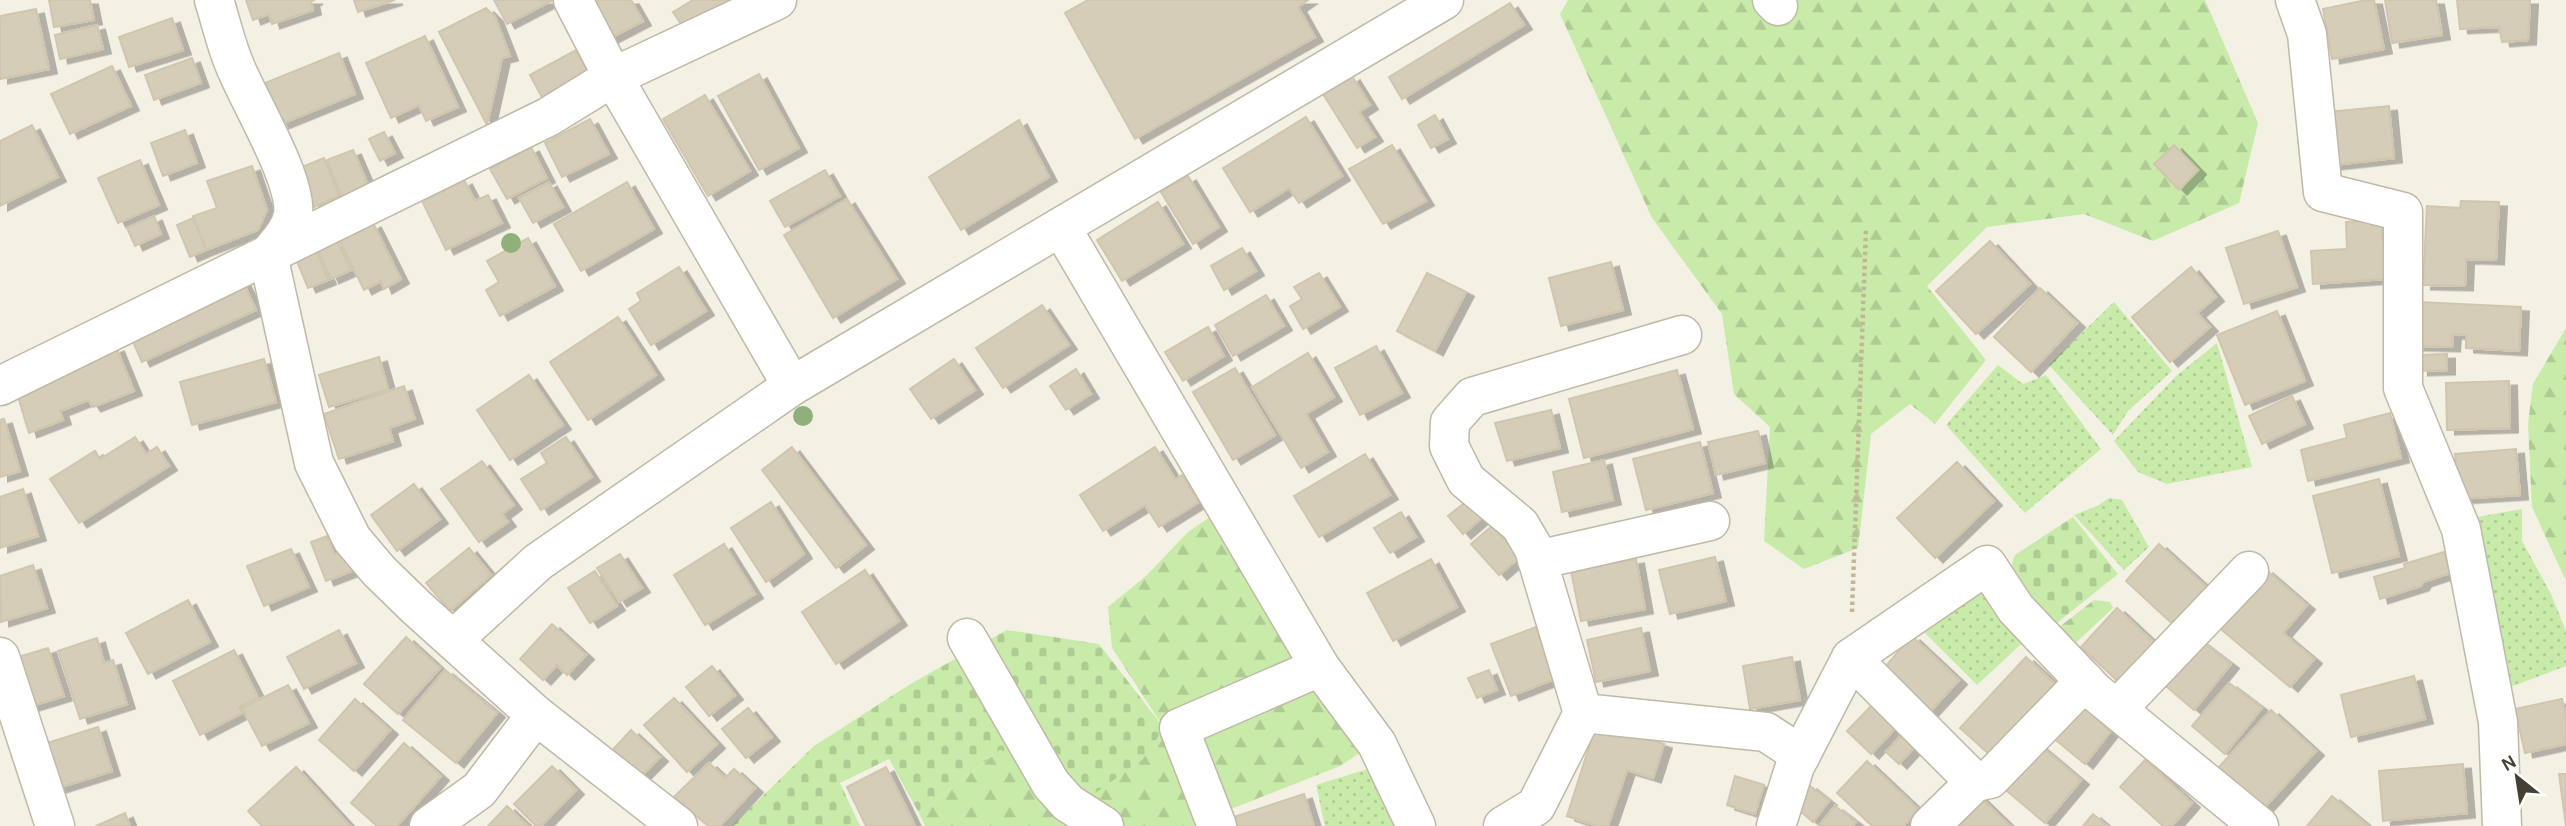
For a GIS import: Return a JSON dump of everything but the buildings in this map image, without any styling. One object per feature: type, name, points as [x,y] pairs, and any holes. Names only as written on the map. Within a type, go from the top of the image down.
[{"type":"street","points":[[214,0],[235,66],[276,152],[291,192],[293,213],[289,228],[268,255]]},
{"type":"street","points":[[573,0],[613,78],[792,386]]},
{"type":"street","points":[[0,386],[548,117],[613,78],[777,0]]},
{"type":"street","points":[[454,639],[538,562],[792,386],[1444,0]]},
{"type":"street","points":[[2295,0],[2306,34],[2323,191],[2403,212],[2403,388],[2461,529],[2498,722],[2502,826]]},
{"type":"street","points":[[1062,227],[1320,667],[1377,744],[1416,826]]},
{"type":"street","points":[[268,255],[314,463],[352,539],[379,571],[536,715],[678,826]]},
{"type":"street","points":[[1503,826],[1536,806],[1583,713],[1534,549],[1520,525],[1466,480],[1449,446],[1450,422],[1472,397],[1682,335]]},
{"type":"street","points":[[1537,560],[1710,521]]},
{"type":"street","points":[[1776,826],[1795,766],[1851,658],[1987,565],[2016,609],[2085,681],[2259,826]]},
{"type":"street","points":[[2117,709],[2249,571]]},
{"type":"street","points":[[967,638],[1051,784],[1068,803],[1104,826]]},
{"type":"street","points":[[0,657],[55,826]]},
{"type":"street","points":[[1851,658],[1975,782]]},
{"type":"street","points":[[1217,826],[1179,728],[1320,667]]},
{"type":"street","points":[[1930,826],[1975,782],[1990,779],[2085,681]]},
{"type":"street","points":[[1583,713],[1766,732],[1801,755]]},
{"type":"street","points":[[429,826],[479,790],[536,715]]},
{"type":"path","points":[[1851,658],[1866,229]]},
{"type":"green space","points":[[1568,0],[2205,0],[2258,123],[2239,203],[2153,241],[2084,214],[1987,227],[1927,286],[1986,360],[1935,424],[1910,404],[1871,434],[1858,548],[1804,569],[1764,541],[1770,427],[1734,394],[1722,314],[1652,218],[1560,14]]},
{"type":"green space","points":[[2114,302],[2172,371],[2128,411],[2113,435],[2049,365]]},
{"type":"green space","points":[[2566,328],[2566,581],[2532,507],[2528,424],[2533,384]]},
{"type":"green space","points":[[2217,343],[2252,467],[2167,484],[2138,472],[2114,441],[2176,376]]},
{"type":"green space","points":[[1998,365],[2023,384],[2046,375],[2101,449],[2025,513],[1946,425]]},
{"type":"green space","points":[[2109,498],[2122,500],[2149,547],[2124,570],[2074,515]]},
{"type":"green space","points":[[2522,509],[2522,541],[2551,594],[2566,631],[2566,666],[2508,688],[2466,519]]},
{"type":"green space","points":[[1213,515],[1350,725],[1358,754],[1340,766],[1216,815],[1217,826],[925,826],[919,813],[1000,750],[1021,757],[1164,728],[1112,648],[1108,607],[1146,576],[1188,532]]},
{"type":"green space","points":[[2073,517],[2118,574],[2052,627],[2008,575],[2015,555]]},
{"type":"green space","points":[[1973,589],[2001,599],[2031,635],[1977,685],[1921,629]]},
{"type":"green space","points":[[2094,600],[2110,602],[2113,608],[2067,651],[2058,628]]},
{"type":"green space","points":[[1007,630],[1099,644],[1164,728],[1143,759],[1087,799],[1021,757],[1000,750],[919,813],[889,759],[840,783],[860,826],[732,826],[814,746],[912,683]]},
{"type":"green space","points":[[1371,768],[1401,826],[1325,826],[1316,785]]}]
